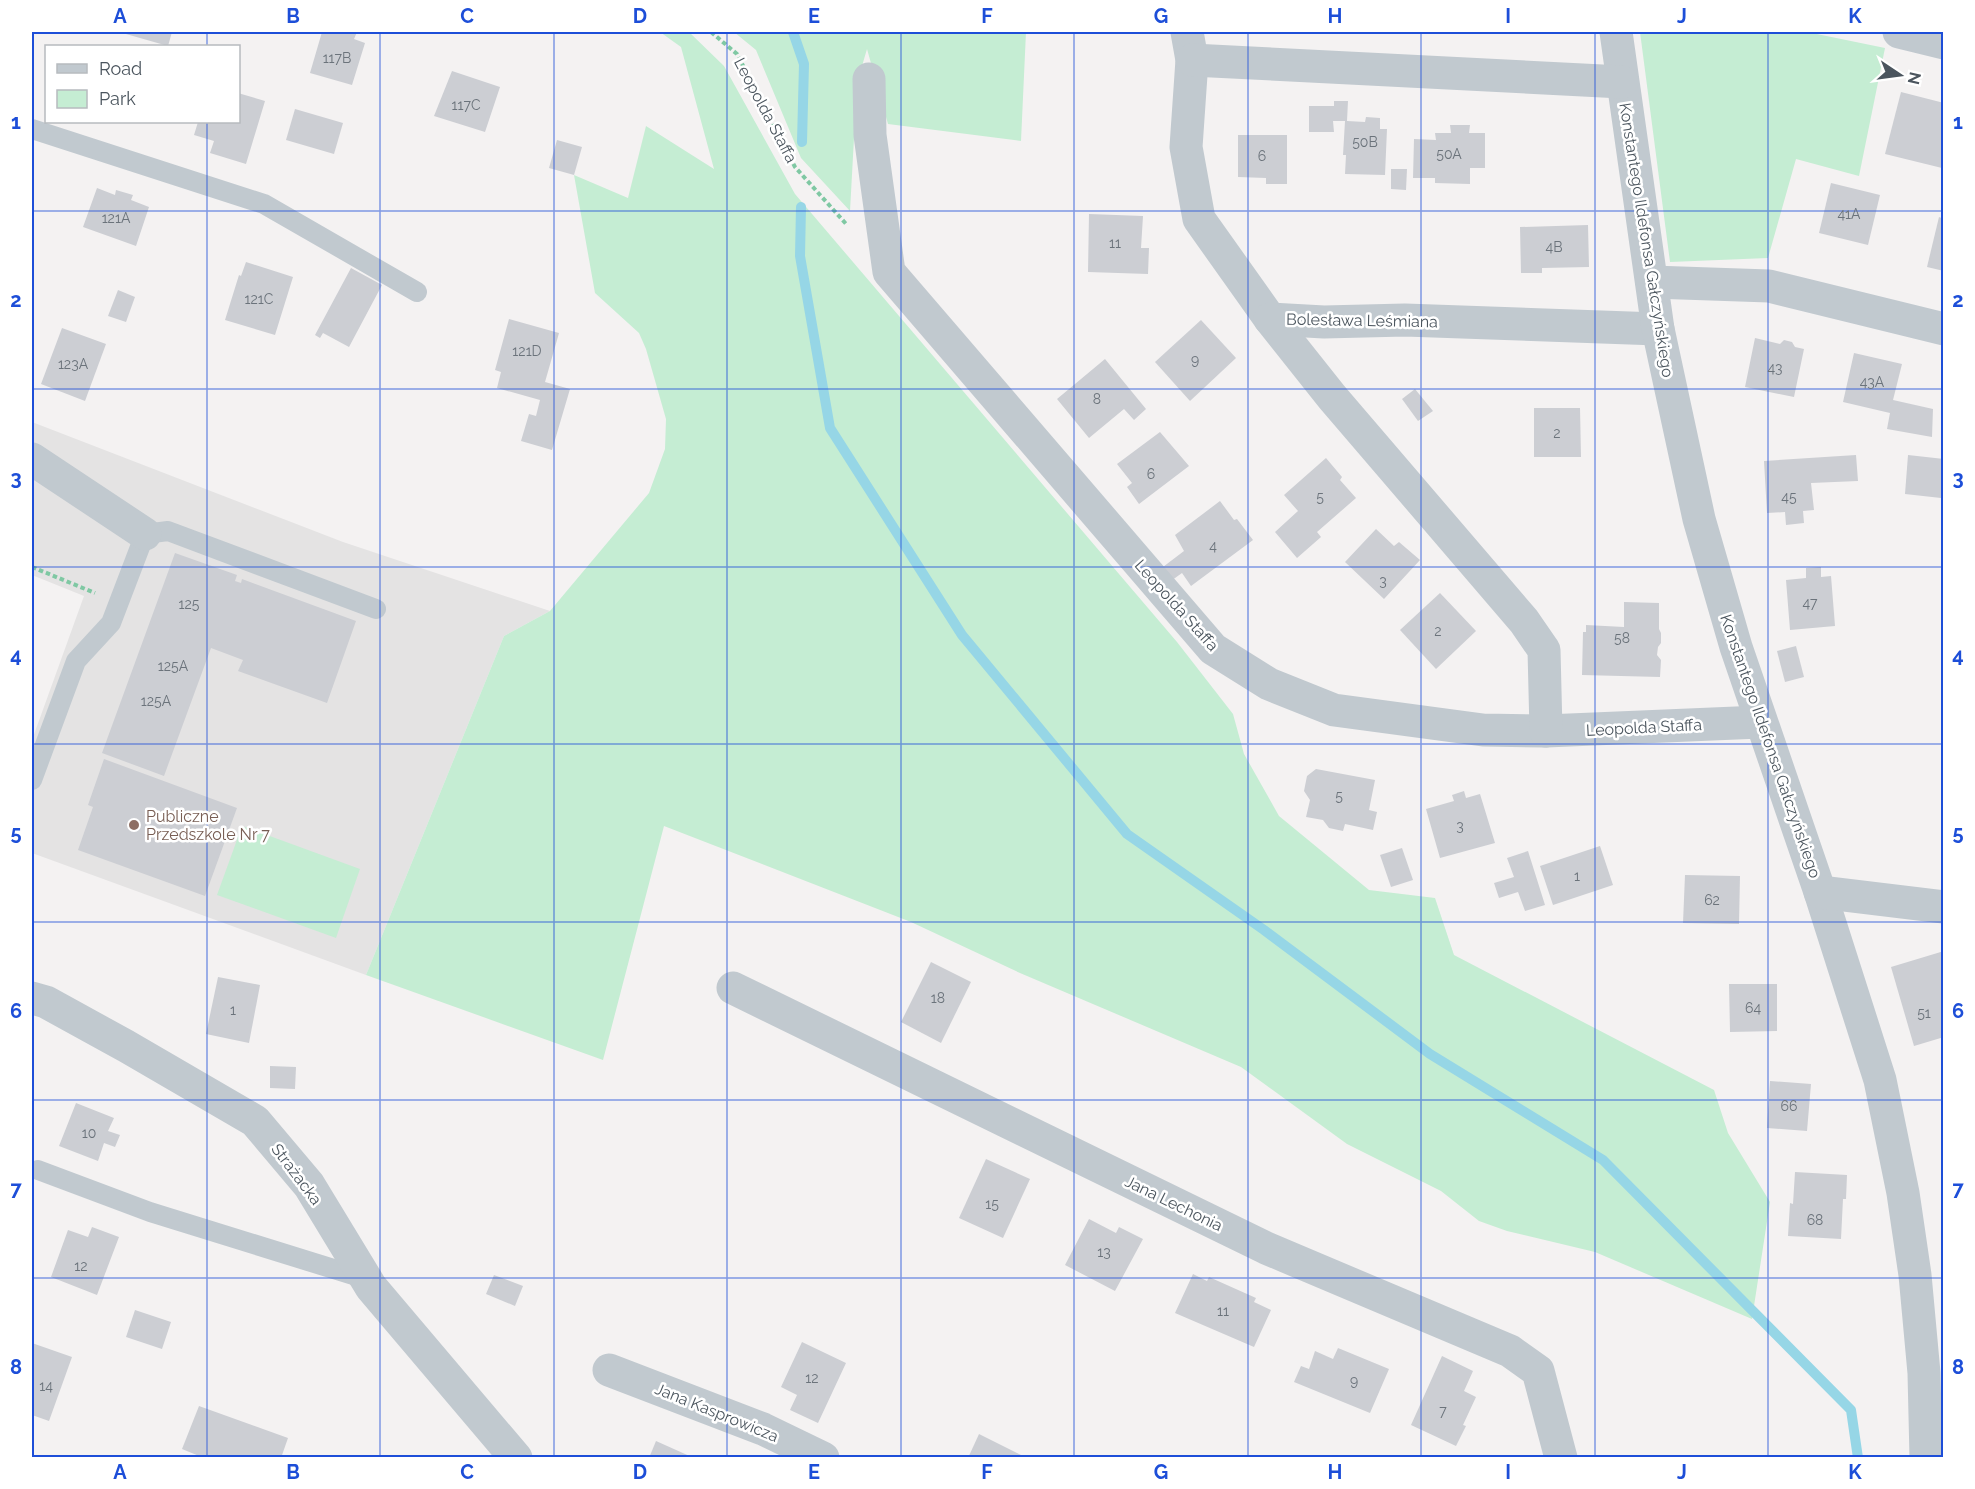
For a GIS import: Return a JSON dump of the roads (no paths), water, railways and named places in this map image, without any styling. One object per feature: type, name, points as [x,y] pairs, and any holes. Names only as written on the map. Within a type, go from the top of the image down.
[{"type":"street","name":"Konstantego Ildefonsa Gałczyńskiego","points":[[1616,32],[1658,328],[1699,519],[1760,722],[1820,892],[1880,1080],[1903,1193],[1916,1286],[1924,1373],[1926,1458]]},
{"type":"street","points":[[1899,32],[1944,43]]},
{"type":"street","points":[[1189,46],[1622,82]]},
{"type":"street","name":"Bolesława Leśmiana","points":[[1189,46],[1186,147],[1199,219],[1270,319],[1324,322],[1405,320],[1658,328]]},
{"type":"street","name":"Leopolda Staffa","points":[[869,79],[870,135],[889,272],[1212,649],[1269,684],[1334,710],[1483,730],[1546,732],[1760,722]]},
{"type":"street","points":[[1652,282],[1769,286],[1944,329]]},
{"type":"street","points":[[1270,319],[1332,397],[1524,621],[1544,650],[1546,732]]},
{"type":"street","points":[[32,459],[145,534]]},
{"type":"street","points":[[1820,892],[1944,907]]},
{"type":"street","name":"Jana Lechonia","points":[[733,988],[1266,1248],[1510,1351],[1538,1371],[1561,1458]]},
{"type":"street","name":"Strażacka","points":[[32,999],[46,1002],[255,1121],[309,1185],[366,1279],[516,1458]]},
{"type":"street","name":"Jana Kasprowicza","points":[[609,1371],[763,1429],[823,1458]]},
{"type":"lane","points":[[32,129],[264,204],[417,292]]},
{"type":"lane","points":[[32,780],[76,661],[111,623],[145,534],[168,531],[376,609]]},
{"type":"lane","points":[[38,1170],[150,1212],[366,1279]]},
{"type":"waterway","points":[[793,32],[804,64],[802,142]]},
{"type":"waterway","points":[[801,207],[800,256],[830,428],[962,635],[1127,834],[1264,930],[1430,1054],[1603,1160],[1851,1410],[1858,1458]]},
{"type":"place","name":"Publiczne Przedszkole Nr 7","points":[[134,825]]}]
